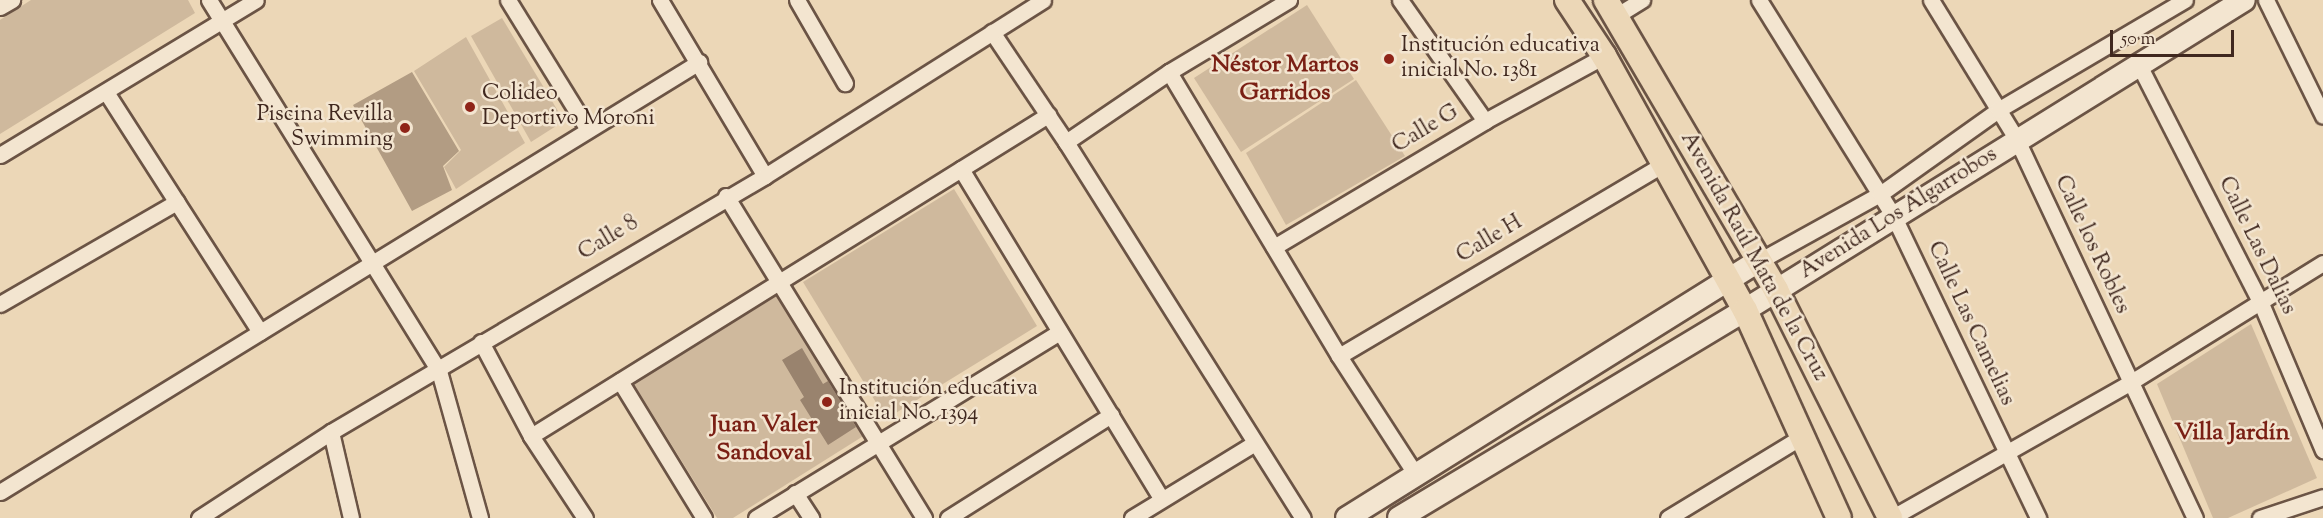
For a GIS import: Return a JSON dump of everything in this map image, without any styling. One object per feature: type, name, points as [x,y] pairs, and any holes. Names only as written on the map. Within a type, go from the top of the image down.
[{"type":"main road","name":"Avenida Raúl Mata de la Cruz","points":[[1567,0],[1604,56],[1745,310],[1839,518]]},
{"type":"main road","name":"Avenida Raúl Mata de la Cruz","points":[[1611,8],[1776,290],[1890,518]]},
{"type":"street","points":[[0,7],[12,0]]},
{"type":"street","points":[[209,0],[369,263],[439,370],[480,518]]},
{"type":"street","points":[[0,155],[256,0]]},
{"type":"street","points":[[508,0],[587,128]]},
{"type":"street","points":[[660,0],[765,176]]},
{"type":"street","points":[[796,0],[845,83]]},
{"type":"street","name":"Calle 8","points":[[198,518],[330,432],[439,370],[481,342],[726,196],[765,176],[1043,0]]},
{"type":"street","points":[[1066,142],[1169,72],[1289,0]]},
{"type":"street","points":[[1401,0],[1485,121]]},
{"type":"street","points":[[1611,8],[1642,0]]},
{"type":"street","name":"Calle Las Camelias","points":[[1759,0],[1894,217],[2038,518]]},
{"type":"street","name":"Calle los Robles","points":[[1931,0],[2017,140],[2195,518]]},
{"type":"street","name":"Avenida Los Algarrobos","points":[[1347,518],[1759,261],[1880,194],[1998,111],[2185,0]]},
{"type":"street","name":"Avenida Los Algarrobos","points":[[1399,518],[1745,310],[2244,0]]},
{"type":"street","points":[[2266,0],[2323,116]]},
{"type":"street","points":[[992,32],[1066,142],[1253,444],[1303,518]]},
{"type":"street","name":"Calle G","points":[[1274,247],[1485,121],[1604,56]]},
{"type":"street","points":[[0,492],[587,128],[699,62]]},
{"type":"street","name":"Calle Las Dalias","points":[[2139,65],[2260,301],[2323,450]]},
{"type":"street","points":[[1169,72],[1339,356],[1416,475]]},
{"type":"street","points":[[106,92],[260,332]]},
{"type":"street","points":[[531,436],[1048,116]]},
{"type":"street","name":"Calle H","points":[[1339,356],[1665,164]]},
{"type":"street","points":[[961,169],[1162,499]]},
{"type":"street","points":[[726,196],[781,281],[924,518]]},
{"type":"street","points":[[0,304],[177,201]]},
{"type":"street","points":[[1890,518],[2131,382],[2323,263]]},
{"type":"street","points":[[756,518],[1060,332]]},
{"type":"street","points":[[481,342],[531,436],[585,518]]},
{"type":"street","points":[[620,381],[704,518]]},
{"type":"street","points":[[948,518],[1111,415]]},
{"type":"street","points":[[330,432],[351,518]]},
{"type":"street","points":[[1668,518],[1803,436]]},
{"type":"street","points":[[1132,518],[1253,444]]},
{"type":"street","points":[[795,493],[811,518]]},
{"type":"street","points":[[2260,518],[2323,497]]},
{"type":"shaded area","points":[[31,0],[188,0],[195,13],[0,134],[0,20]]},
{"type":"shaded area","points":[[1307,5],[1354,79],[1241,152],[1194,78]]},
{"type":"shaded area","points":[[502,18],[564,121],[531,142],[471,36]]},
{"type":"shaded area","name":"Colideo Deportivo Moroni","points":[[466,37],[525,143],[456,189],[444,167],[461,150],[414,71]]},
{"type":"shaded area","name":"Piscina Revilla Swimming","points":[[412,72],[459,151],[443,166],[452,190],[412,211],[353,105]]},
{"type":"shaded area","points":[[1356,80],[1405,156],[1286,225],[1246,153]]},
{"type":"shaded area","points":[[954,189],[1037,326],[886,419],[803,282]]},
{"type":"shaded area","points":[[780,294],[865,435],[733,518],[717,518],[634,384]]},
{"type":"shaded area","points":[[2251,324],[2317,478],[2228,518],[2213,518],[2157,384]]},
{"type":"building","points":[[802,348],[823,384],[828,381],[856,427],[828,445],[800,400],[804,397],[782,360]]},
{"type":"place","name":"Institución educativa inicial No. 1381","points":[[1389,59]]},
{"type":"place","name":"Colideo Deportivo Moroni","points":[[470,107]]},
{"type":"place","name":"Piscina Revilla Swimming","points":[[405,128]]},
{"type":"place","name":"Institución educativa inicial No. 1394","points":[[827,402]]},
{"type":"district","name":"Néstor Martos Garridos","points":[[1285,80]]},
{"type":"district","name":"Villa Jardín","points":[[2232,434]]},
{"type":"district","name":"Juan Valer Sandoval","points":[[764,440]]}]
